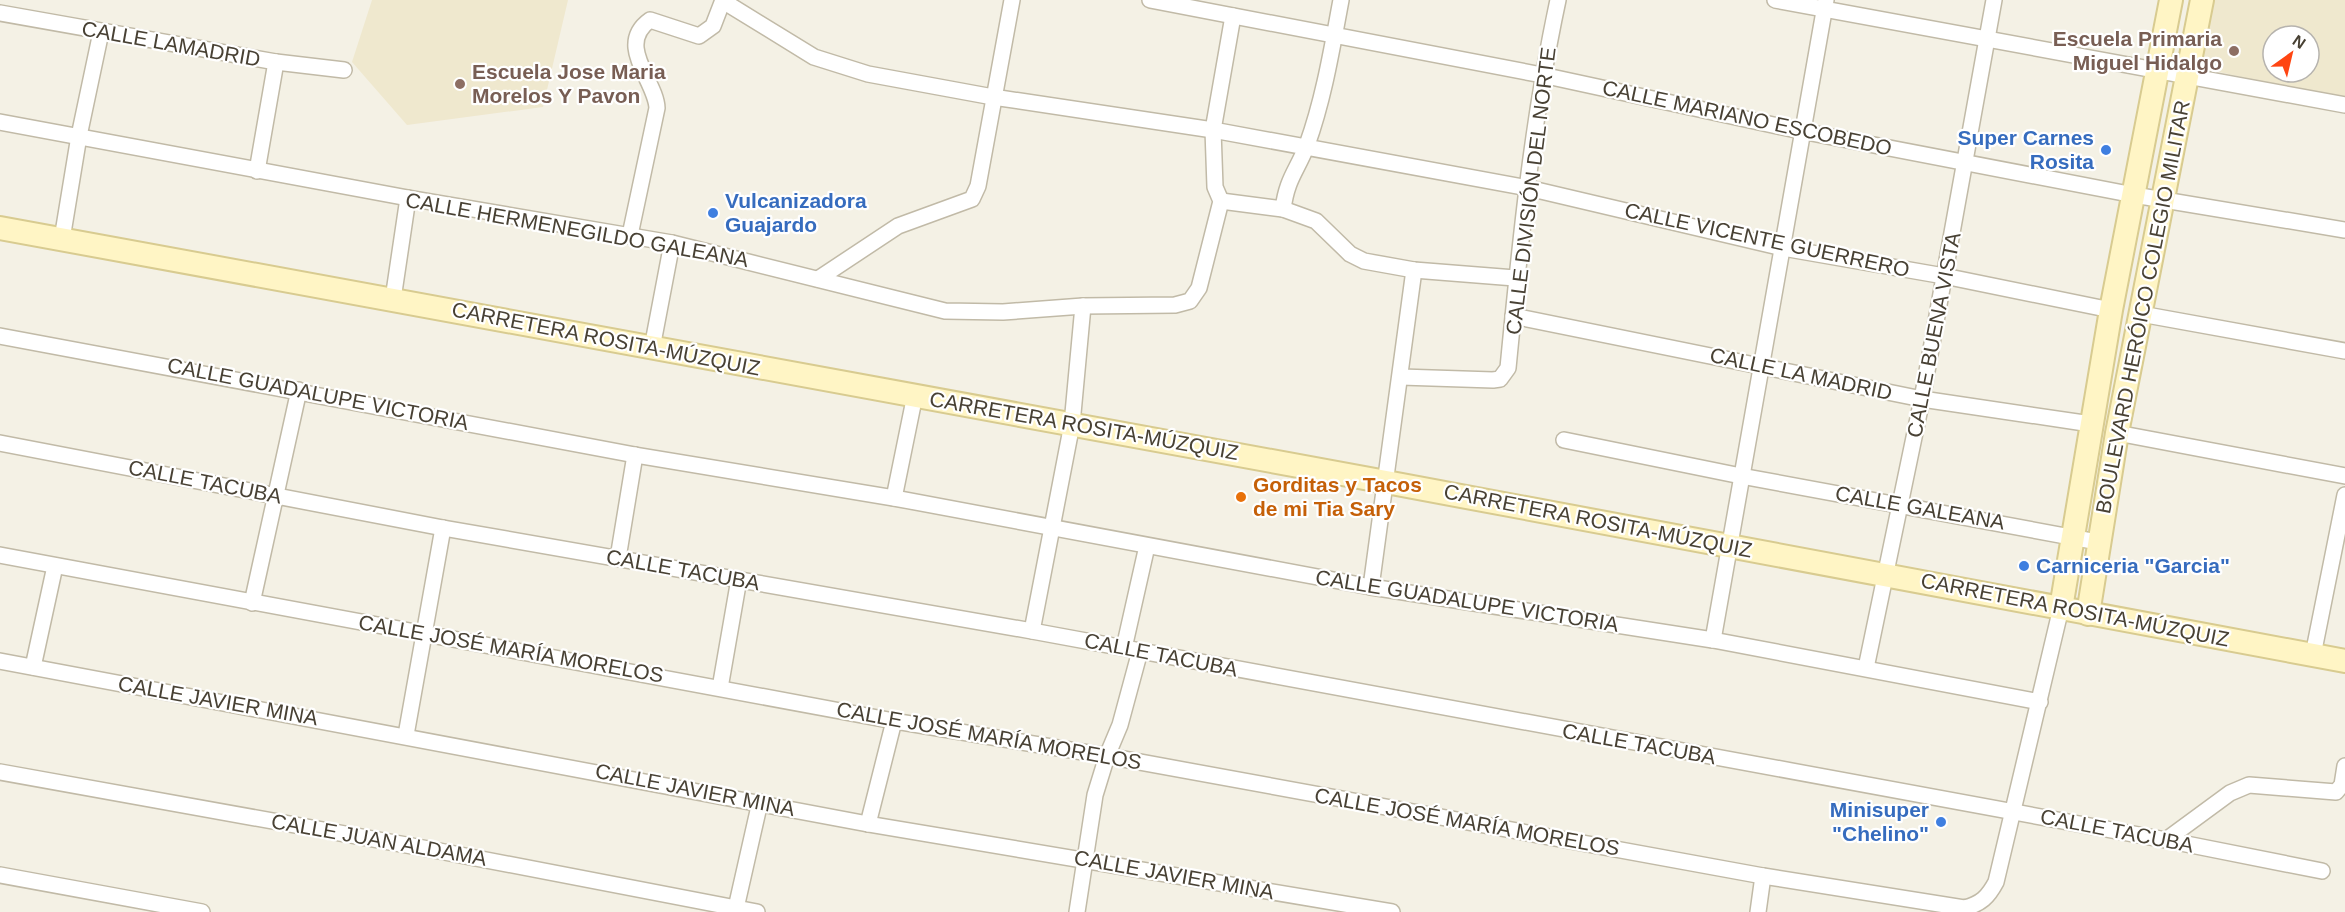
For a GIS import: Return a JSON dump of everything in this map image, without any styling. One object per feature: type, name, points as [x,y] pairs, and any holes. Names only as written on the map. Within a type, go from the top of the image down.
[{"type":"main road","name":"BOULEVARD HERÓICO COLEGIO MILITAR","points":[[2061,608],[2071,536],[2111,310],[2171,0]]},
{"type":"main road","name":"BOULEVARD HERÓICO COLEGIO MILITAR","points":[[2088,614],[2117,434],[2202,0]]},
{"type":"main road","name":"CARRETERA ROSITA-MÚZQUIZ","points":[[0,228],[1887,574],[2345,662]]},
{"type":"street","points":[[630,235],[657,108],[657,99],[639,66],[636,54],[641,32],[651,20],[699,36],[713,26],[723,0]]},
{"type":"street","name":"CALLE VICENTE GUERRERO","points":[[723,0],[792,46],[830,63],[868,74],[993,97],[1213,130],[1528,188],[1783,248],[1944,276],[2111,310]]},
{"type":"street","points":[[818,279],[898,226],[972,199],[978,186],[1012,0]]},
{"type":"street","name":"CALLE MARIANO ESCOBEDO","points":[[1149,0],[1542,75],[1801,131],[1965,163],[2134,195],[2345,230]]},
{"type":"street","points":[[1283,209],[1289,178],[1306,147],[1319,104],[1341,0]]},
{"type":"street","name":"CALLE DIVISIÓN DEL NORTE","points":[[1401,377],[1500,379],[1508,368],[1515,278],[1542,75],[1558,0]]},
{"type":"street","points":[[1775,0],[1825,4],[1987,39],[2345,105]]},
{"type":"street","name":"CALLE BUENA VISTA","points":[[1866,668],[1902,504],[1994,0]]},
{"type":"street","points":[[1713,640],[1825,4]]},
{"type":"street","name":"CALLE LAMADRID","points":[[0,13],[276,62],[344,70]]},
{"type":"street","points":[[1233,16],[1213,130],[1215,187],[1221,201],[1283,209],[1316,221],[1357,259],[1414,270],[1515,278]]},
{"type":"street","points":[[62,239],[79,136],[101,32]]},
{"type":"street","points":[[257,171],[276,62]]},
{"type":"street","name":"CALLE HERMENEGILDO GALEANA","points":[[0,122],[257,171],[672,243],[945,311],[1003,312],[1083,306],[1175,305],[1190,301],[1199,288],[1221,201]]},
{"type":"street","points":[[393,299],[408,198]]},
{"type":"street","points":[[652,348],[672,243]]},
{"type":"street","points":[[1371,587],[1414,270]]},
{"type":"street","points":[[1032,631],[1072,424],[1083,306]]},
{"type":"street","points":[[2140,314],[2345,351]]},
{"type":"street","name":"CALLE LA MADRID","points":[[1513,316],[1922,399],[2091,424]]},
{"type":"street","name":"CALLE GUADALUPE VICTORIA","points":[[0,336],[299,390],[635,455],[894,498],[1371,587],[1713,640],[2040,702]]},
{"type":"street","points":[[252,603],[299,390]]},
{"type":"street","points":[[894,498],[915,395]]},
{"type":"street","points":[[2117,434],[2345,476]]},
{"type":"street","points":[[1564,440],[1741,476]]},
{"type":"street","name":"CALLE TACUBA","points":[[0,443],[444,528],[1032,631],[2166,840],[2322,871]]},
{"type":"street","points":[[618,558],[635,455]]},
{"type":"street","name":"CALLE GALEANA","points":[[1741,476],[1902,504],[2098,543]]},
{"type":"street","points":[[2313,655],[2345,495]]},
{"type":"street","points":[[406,735],[444,528]]},
{"type":"street","points":[[1124,648],[1147,546]]},
{"type":"street","name":"CALLE JOSÉ MARÍA MORELOS","points":[[0,555],[894,721],[1107,756],[1764,876],[1931,909],[1964,908],[1978,904],[1989,895],[1996,882],[2013,812]]},
{"type":"street","points":[[33,668],[55,566]]},
{"type":"street","points":[[720,688],[739,579]]},
{"type":"street","points":[[2013,812],[2061,608]]},
{"type":"street","points":[[1077,912],[1095,795],[1107,756],[1120,725],[1140,651]]},
{"type":"street","name":"CALLE JAVIER MINA","points":[[0,661],[406,735],[868,824],[1392,912]]},
{"type":"street","points":[[868,824],[894,721]]},
{"type":"street","points":[[2166,840],[2230,793],[2249,785],[2336,792],[2342,785],[2345,766]]},
{"type":"street","name":"CALLE JUAN ALDAMA","points":[[0,772],[434,850],[757,912]]},
{"type":"street","points":[[736,908],[760,802]]},
{"type":"street","points":[[0,875],[202,912]]},
{"type":"street","points":[[1758,912],[1764,876]]},
{"type":"shaded area","name":"Escuela Jose Maria Morelos Y Pavon","points":[[372,0],[568,0],[543,107],[407,125],[352,62]]},
{"type":"shaded area","name":"Escuela Primaria Miguel Hidalgo","points":[[2208,0],[2345,0],[2345,100],[2273,84],[2321,84],[2321,24],[2261,24],[2261,81],[2192,66]]},
{"type":"place","name":"Escuela Primaria Miguel Hidalgo","points":[[2234,51]]},
{"type":"place","name":"Escuela Jose Maria Morelos Y Pavon","points":[[460,84]]},
{"type":"place","name":"Super Carnes Rosita","points":[[2106,150]]},
{"type":"place","name":"Vulcanizadora Guajardo","points":[[713,213]]},
{"type":"place","name":"Gorditas y Tacos de mi Tia Sary","points":[[1241,497]]},
{"type":"place","name":"Carniceria \"Garcia\"","points":[[2024,566]]},
{"type":"place","name":"Minisuper \"Chelino\"","points":[[1941,822]]}]
